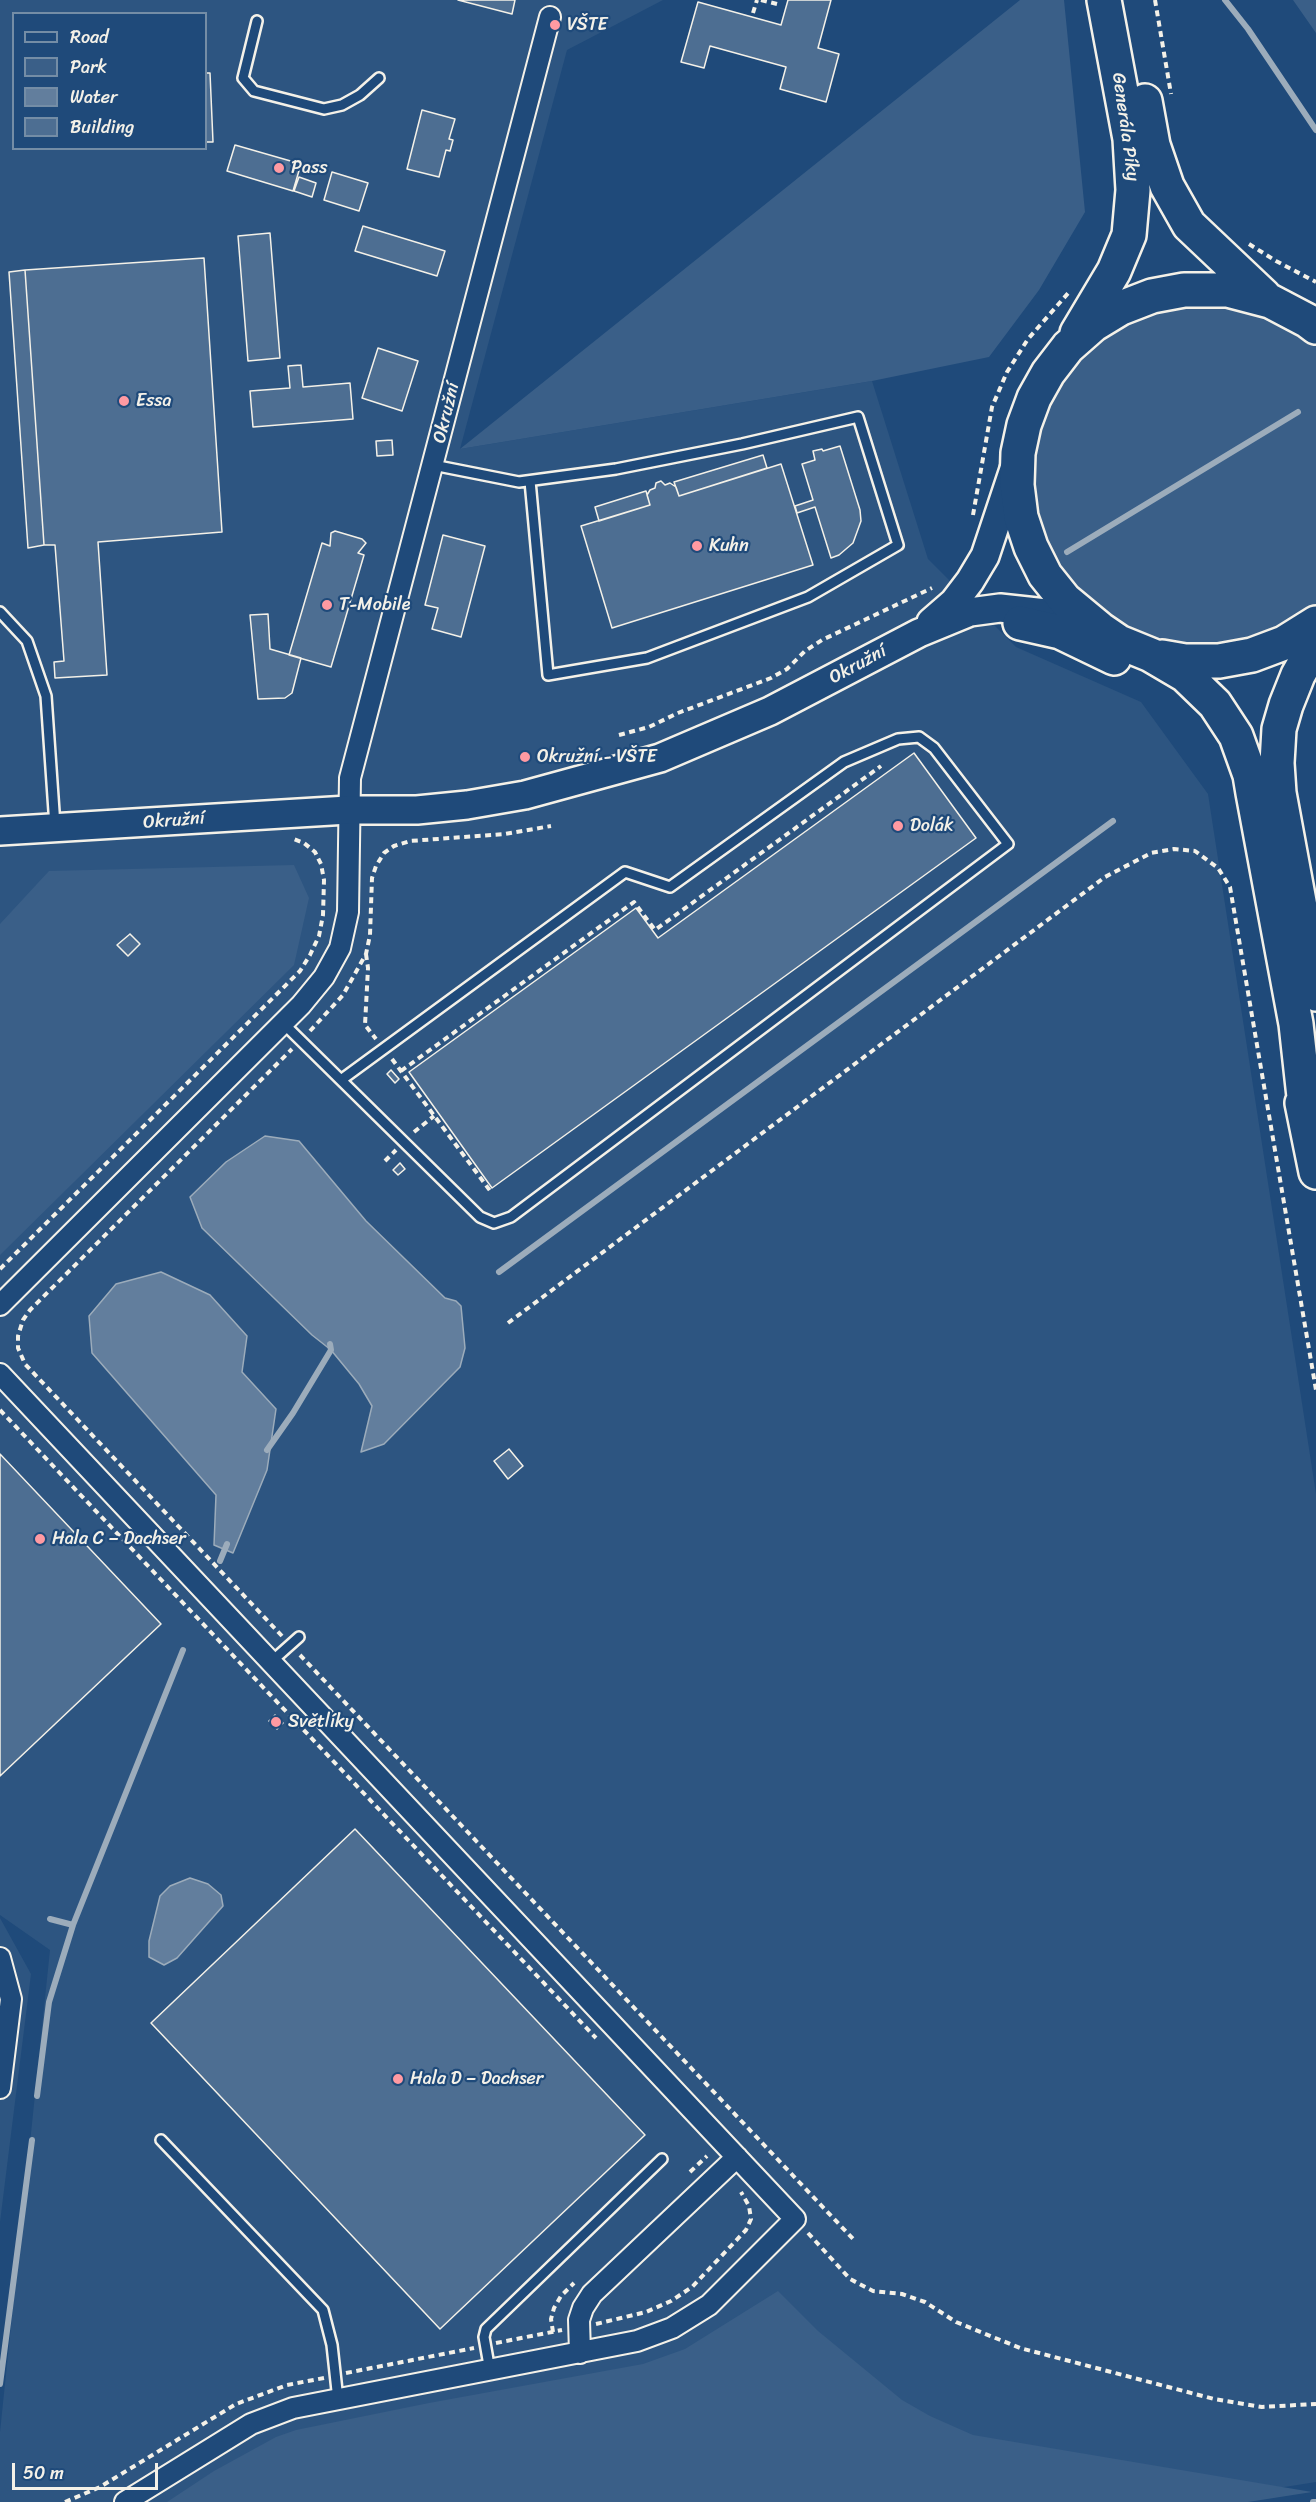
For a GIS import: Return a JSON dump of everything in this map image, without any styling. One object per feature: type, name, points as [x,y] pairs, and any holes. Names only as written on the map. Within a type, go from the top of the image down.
[{"type":"highway","name":"Generála Píky","points":[[1068,347],[1114,271],[1129,235],[1133,190],[1130,139],[1104,0]]},
{"type":"highway","name":"Generála Píky","points":[[1127,0],[1153,145],[1167,186],[1189,225],[1270,301]]},
{"type":"highway","points":[[1307,1124],[1296,1024],[1254,793],[1245,759],[1230,725],[1206,694],[1185,675],[1151,655],[1119,642],[1065,600],[1045,575],[1031,547],[1021,517],[1017,485],[1018,453],[1024,425],[1034,398],[1048,373],[1068,347],[1093,325],[1121,308],[1152,296],[1184,290],[1228,290],[1270,301],[1313,323]]},
{"type":"highway","points":[[1020,623],[1060,632],[1151,676],[1174,691],[1195,710],[1217,740],[1226,761],[1246,840],[1279,1016],[1307,1124],[1316,1172]]},
{"type":"highway","points":[[1151,655],[1185,661],[1219,661],[1252,655],[1284,643],[1316,623]]},
{"type":"highway","points":[[1316,643],[1298,675],[1286,705],[1279,729],[1277,764],[1279,794],[1316,994]]},
{"type":"main road","name":"Okružní","points":[[919,633],[954,602],[970,582],[985,556],[1018,453]]},
{"type":"main road","name":"Okružní","points":[[0,831],[348,810],[417,810],[467,805],[525,795],[660,758],[770,711],[919,633],[970,612],[1000,608],[1083,616]]},
{"type":"main road","points":[[850,670],[971,626],[997,622],[1020,623]]},
{"type":"street","name":"Okružní","points":[[348,810],[350,778],[550,17]]},
{"type":"street","points":[[0,1305],[284,1024],[324,977],[340,948],[348,912],[348,810]]},
{"type":"street","points":[[0,1374],[795,2219],[709,2305],[672,2328],[637,2342],[293,2408],[251,2424],[125,2502]]},
{"type":"street","points":[[0,1958],[11,1999],[0,2088]]},
{"type":"street","points":[[580,2353],[583,2308],[592,2294],[737,2157]]},
{"type":"lane","points":[[257,21],[243,78],[254,91],[324,109],[342,105],[360,95],[379,78]]},
{"type":"lane","points":[[433,465],[519,482],[530,481],[616,469],[858,417],[898,545],[808,597],[647,658],[548,675],[530,481]]},
{"type":"lane","points":[[0,612],[27,641],[46,696],[55,828]]},
{"type":"lane","points":[[284,1024],[480,1217],[494,1223],[511,1217],[1008,844],[934,748],[919,737],[898,739],[844,762],[670,887],[625,872],[341,1080]]},
{"type":"lane","points":[[271,1662],[298,1637]]},
{"type":"lane","points":[[161,2140],[323,2310],[332,2345],[338,2400]]},
{"type":"lane","points":[[490,2371],[484,2337],[486,2329],[662,2158]]},
{"type":"path","points":[[753,13],[757,0]]},
{"type":"path","points":[[761,0],[781,5]]},
{"type":"path","points":[[1155,0],[1172,98]]},
{"type":"path","points":[[1240,237],[1276,261],[1316,282]]},
{"type":"path","points":[[401,1071],[634,902],[655,930],[881,766]]},
{"type":"path","points":[[551,826],[505,834],[410,841],[394,846],[384,853],[374,872],[370,934],[366,954],[343,995],[300,1041],[30,1310],[23,1320],[18,1336],[18,1348],[25,1364],[855,2241]]},
{"type":"path","points":[[0,1269],[300,971],[319,936],[323,915],[324,880],[321,864],[315,852],[304,843],[291,838]]},
{"type":"path","points":[[508,1323],[1105,877],[1151,853],[1174,849],[1195,851],[1218,868],[1230,887],[1316,1390]]},
{"type":"path","points":[[366,954],[368,968],[366,1025],[491,1192]]},
{"type":"path","points":[[0,1410],[603,2046]]},
{"type":"path","points":[[553,2332],[646,2312],[671,2301],[692,2287],[735,2245],[751,2219],[749,2206],[743,2194],[700,2148]]},
{"type":"path","points":[[795,2219],[850,2279],[873,2291],[902,2294],[925,2302],[956,2322],[1020,2348],[1214,2399],[1262,2407],[1316,2404]]},
{"type":"shaded area","points":[[0,0],[663,0],[567,50],[460,449],[872,381],[928,559],[1016,647],[1141,702],[1208,794],[1316,1494],[1316,2482],[1190,2502],[0,2502],[0,2432],[50,1950],[0,1915]]},
{"type":"shaded area","points":[[0,1918],[31,1974],[0,2222]]},
{"type":"green space","points":[[1020,0],[1064,0],[1085,212],[1039,290],[989,357],[872,381],[460,449]]},
{"type":"green space","points":[[1293,0],[1316,0],[1316,33]]},
{"type":"green space","points":[[1216,303],[1288,323],[1316,343],[1316,606],[1280,630],[1242,642],[1203,646],[1164,641],[1127,627],[1095,606],[1068,577],[1049,543],[1037,505],[1035,466],[1041,427],[1056,391],[1079,359],[1109,333],[1142,315],[1178,305]]},
{"type":"green space","points":[[294,865],[309,898],[294,965],[0,1255],[0,924],[49,871]]},
{"type":"green space","points":[[778,2291],[818,2331],[902,2400],[930,2416],[973,2435],[1312,2492],[1248,2502],[167,2502],[214,2471],[276,2437],[296,2430],[643,2364],[685,2349]]},
{"type":"water","points":[[265,1136],[299,1141],[366,1221],[445,1298],[456,1301],[461,1306],[465,1348],[460,1367],[384,1444],[361,1452],[372,1406],[359,1384],[331,1350],[312,1335],[202,1228],[190,1197],[226,1162]]},
{"type":"water","points":[[161,1272],[210,1295],[247,1336],[242,1372],[276,1409],[267,1470],[233,1553],[214,1545],[216,1495],[92,1353],[89,1316],[116,1284]]},
{"type":"water","points":[[190,1878],[208,1884],[221,1895],[223,1906],[177,1958],[164,1965],[149,1957],[149,1941],[160,1896],[170,1886]]},
{"type":"building","points":[[458,0],[515,0],[512,14]]},
{"type":"building","points":[[788,0],[831,0],[818,48],[839,54],[826,102],[780,89],[786,67],[710,46],[704,68],[681,62],[698,2],[781,25]]},
{"type":"building","points":[[207,73],[210,73],[213,142],[207,142]]},
{"type":"building","points":[[422,110],[455,119],[449,139],[453,140],[450,151],[446,150],[439,177],[407,169]]},
{"type":"building","points":[[235,145],[301,164],[293,191],[227,171]]},
{"type":"building","points":[[332,172],[368,183],[359,211],[324,200]]},
{"type":"building","points":[[299,177],[316,183],[312,197],[294,191]]},
{"type":"building","points":[[363,226],[445,251],[437,276],[355,251]]},
{"type":"building","points":[[270,233],[280,358],[248,361],[238,236]]},
{"type":"building","name":"Essa","points":[[204,258],[222,532],[98,542],[107,675],[55,678],[54,662],[64,661],[55,545],[44,545],[25,270]]},
{"type":"building","points":[[25,270],[44,545],[28,548],[9,272]]},
{"type":"building","points":[[378,348],[418,361],[402,411],[362,398]]},
{"type":"building","points":[[301,365],[303,387],[350,383],[353,419],[253,427],[250,391],[290,388],[288,366]]},
{"type":"building","points":[[392,440],[393,455],[377,456],[376,441]]},
{"type":"building","points":[[840,446],[860,510],[861,521],[853,543],[839,555],[831,558],[815,507],[797,513],[795,506],[813,500],[802,464],[815,460],[813,451],[822,449],[823,451]]},
{"type":"building","points":[[763,455],[767,468],[679,496],[674,482]]},
{"type":"building","name":"Kuhn","points":[[781,464],[813,565],[612,628],[581,526],[650,505],[647,495],[655,488],[656,483],[661,481],[665,485],[670,483],[676,487],[679,496]]},
{"type":"building","points":[[646,491],[650,505],[599,521],[595,507]]},
{"type":"building","name":"T-Mobile","points":[[335,531],[362,539],[366,543],[358,553],[364,555],[331,667],[289,655],[322,543],[330,546],[331,533]]},
{"type":"building","points":[[443,535],[485,546],[461,637],[432,629],[438,608],[425,605]]},
{"type":"building","points":[[268,614],[270,649],[301,658],[292,693],[285,698],[258,699],[250,615]]},
{"type":"building","points":[[914,753],[976,838],[492,1188],[409,1072],[636,908],[658,938]]},
{"type":"building","points":[[130,934],[140,944],[128,956],[117,945]]},
{"type":"building","points":[[391,1070],[399,1079],[395,1083],[387,1074]]},
{"type":"building","points":[[400,1163],[405,1169],[398,1175],[393,1170]]},
{"type":"building","points":[[509,1449],[523,1466],[508,1479],[494,1461]]},
{"type":"building","name":"Hala C – Dachser","points":[[0,1454],[161,1624],[0,1776]]},
{"type":"building","name":"Světlíky","points":[[275,1715],[283,1723],[277,1729],[269,1721]]},
{"type":"building","name":"Hala D – Dachser","points":[[355,1829],[645,2135],[440,2329],[151,2023]]},
{"type":"waterway","points":[[1225,0],[1248,29],[1316,130]]},
{"type":"waterway","points":[[1067,552],[1298,412]]},
{"type":"waterway","points":[[499,1272],[1113,821]]},
{"type":"waterway","points":[[267,1450],[293,1413],[331,1350],[330,1344]]},
{"type":"waterway","points":[[220,1561],[227,1544]]},
{"type":"waterway","points":[[37,2096],[49,2002],[73,1925],[183,1650]]},
{"type":"waterway","points":[[50,1919],[73,1925]]},
{"type":"waterway","points":[[0,2384],[32,2140]]},
{"type":"place","name":"VŠTE","points":[[555,25]]},
{"type":"place","name":"Pass","points":[[279,168]]},
{"type":"place","name":"Essa","points":[[124,401]]},
{"type":"place","name":"Kuhn","points":[[697,546]]},
{"type":"place","name":"T-Mobile","points":[[327,605]]},
{"type":"place","name":"Okružní - VŠTE","points":[[525,757]]},
{"type":"place","name":"Dolák","points":[[898,826]]},
{"type":"place","name":"Hala C – Dachser","points":[[40,1539]]},
{"type":"place","name":"Světlíky","points":[[276,1722]]},
{"type":"place","name":"Hala D – Dachser","points":[[398,2079]]}]
